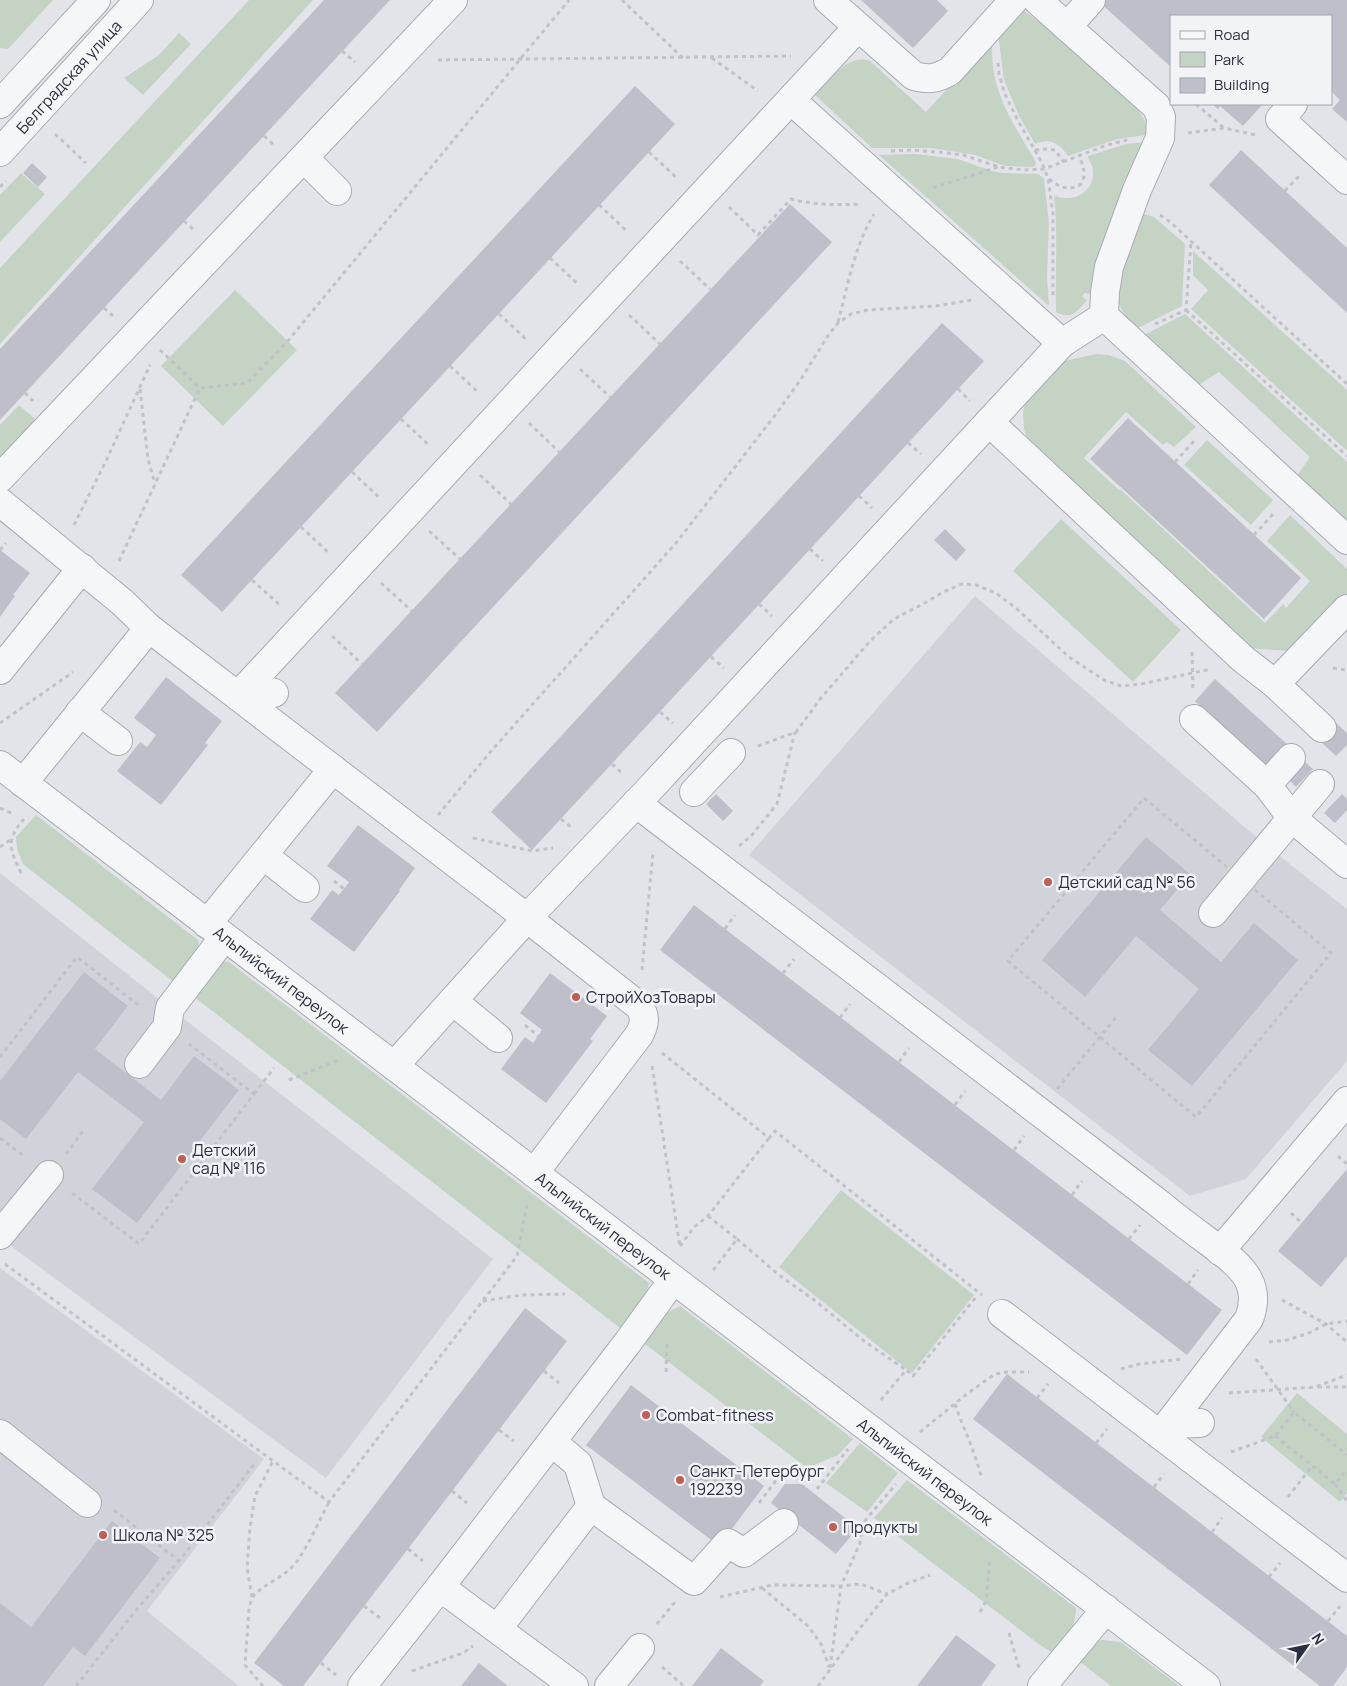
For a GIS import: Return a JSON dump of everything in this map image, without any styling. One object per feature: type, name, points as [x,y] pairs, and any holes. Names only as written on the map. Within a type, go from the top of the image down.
[{"type":"street","name":"Белградская улица","points":[[0,104],[96,0]]},
{"type":"street","name":"Белградская улица","points":[[0,152],[139,0]]},
{"type":"street","points":[[0,478],[146,337],[304,158],[453,0]]},
{"type":"street","points":[[828,0],[914,76],[927,80],[940,77],[950,71],[1014,0]]},
{"type":"street","points":[[1037,0],[1156,106],[1161,117],[1160,138],[1132,204],[1109,267],[1104,292],[1104,316],[1347,540]]},
{"type":"street","points":[[1067,27],[1091,0]]},
{"type":"street","points":[[243,690],[858,27]]},
{"type":"street","points":[[787,104],[857,159],[1054,336]]},
{"type":"street","points":[[1292,105],[1280,119],[1347,180]]},
{"type":"street","points":[[304,158],[337,191]]},
{"type":"street","points":[[394,1066],[527,918],[663,818],[688,748],[989,422],[1054,336],[1104,316]]},
{"type":"street","points":[[989,422],[1243,659],[1275,684],[1322,728]]},
{"type":"street","points":[[0,502],[131,609],[149,628],[243,690],[333,769],[639,1006],[644,1013],[644,1024],[640,1035],[534,1173]]},
{"type":"street","points":[[0,670],[82,568]]},
{"type":"street","points":[[1275,684],[1347,609]]},
{"type":"street","points":[[22,782],[149,628]]},
{"type":"street","points":[[243,690],[274,693]]},
{"type":"street","points":[[80,712],[118,741]]},
{"type":"street","points":[[1194,719],[1267,785],[1292,818],[1347,864]]},
{"type":"street","points":[[688,748],[722,762],[694,792]]},
{"type":"street","points":[[1267,785],[1291,758]]},
{"type":"street","name":"Альпийский переулок","points":[[0,765],[1206,1686]]},
{"type":"street","points":[[140,1064],[167,1027],[170,1008],[215,931],[263,855],[333,769]]},
{"type":"street","points":[[1213,913],[1320,784]]},
{"type":"street","points":[[663,818],[716,865],[1220,1251],[1242,1270],[1252,1288],[1253,1310],[1249,1319],[1164,1429]]},
{"type":"street","points":[[263,855],[305,888]]},
{"type":"street","points":[[453,1001],[498,1038]]},
{"type":"street","points":[[1220,1251],[1347,1101]]},
{"type":"street","points":[[0,1235],[49,1175]]},
{"type":"street","points":[[362,1686],[552,1442],[674,1280]]},
{"type":"street","points":[[1002,1314],[1164,1429],[1200,1465],[1271,1520],[1345,1590]]},
{"type":"street","points":[[1164,1429],[1200,1424]]},
{"type":"street","points":[[0,1434],[87,1503]]},
{"type":"street","points":[[552,1442],[578,1464],[591,1506],[694,1581],[728,1543],[744,1554],[784,1523]]},
{"type":"street","points":[[498,1628],[591,1506]]},
{"type":"street","points":[[440,1587],[574,1686]]},
{"type":"street","points":[[1042,1686],[1106,1609]]},
{"type":"street","points":[[609,1686],[640,1648]]},
{"type":"path","points":[[146,337],[200,388],[247,383],[287,342],[569,0]]},
{"type":"path","points":[[622,0],[684,58]]},
{"type":"path","points":[[991,26],[995,37],[999,74],[1005,94],[1048,178],[1053,214],[1054,336]]},
{"type":"path","points":[[389,66],[432,60],[832,56]]},
{"type":"path","points":[[712,58],[787,104]]},
{"type":"path","points":[[1197,105],[1224,128]]},
{"type":"path","points":[[857,159],[875,151],[912,150],[963,155],[1010,169],[1044,169],[1120,141],[1160,138],[1224,128],[1259,135],[1301,138]]},
{"type":"path","points":[[56,134],[86,163]]},
{"type":"path","points":[[1035,150],[1055,150],[1064,162]]},
{"type":"path","points":[[649,152],[760,236]]},
{"type":"path","points":[[1048,178],[1059,186],[1068,189],[1081,184],[1085,178],[1085,173],[1079,156]]},
{"type":"path","points":[[420,836],[492,750],[676,543],[776,414],[838,323],[858,248],[866,227],[890,188]]},
{"type":"path","points":[[1132,204],[1162,217],[1347,384]]},
{"type":"path","points":[[599,205],[710,289]]},
{"type":"path","points":[[1186,310],[1190,242]]},
{"type":"path","points":[[550,258],[660,344]]},
{"type":"path","points":[[838,323],[851,314],[868,310],[936,306],[1008,294]]},
{"type":"path","points":[[1126,336],[1186,310]]},
{"type":"path","points":[[1186,310],[1347,456]]},
{"type":"path","points":[[499,314],[610,397]]},
{"type":"path","points":[[60,551],[106,462],[151,362],[146,337]]},
{"type":"path","points":[[450,366],[559,452]]},
{"type":"path","points":[[140,388],[148,459],[155,484]]},
{"type":"path","points":[[106,589],[200,388]]},
{"type":"path","points":[[401,419],[511,504]]},
{"type":"path","points":[[352,472],[460,559]]},
{"type":"path","points":[[301,527],[412,611]]},
{"type":"path","points":[[252,580],[362,664]]},
{"type":"path","points":[[716,865],[751,836],[776,804],[796,732],[821,698],[870,641],[894,619],[943,592],[962,584],[976,585],[996,593],[1018,609],[1069,657],[1104,680],[1121,686],[1141,684],[1192,673],[1243,659]]},
{"type":"path","points":[[1194,613],[1191,623],[1194,719]]},
{"type":"path","points":[[0,723],[79,668]]},
{"type":"path","points":[[722,762],[745,751],[796,732]]},
{"type":"path","points":[[1144,798],[1332,953],[1196,1117],[1100,1037],[1008,961],[1144,798]]},
{"type":"path","points":[[642,972],[663,818]]},
{"type":"path","points":[[21,873],[10,851],[16,828],[24,819]]},
{"type":"path","points":[[471,838],[532,851],[561,847]]},
{"type":"path","points":[[0,847],[12,839]]},
{"type":"path","points":[[0,1057],[77,957],[254,1094]]},
{"type":"path","points":[[1056,1092],[1118,1016]]},
{"type":"path","points":[[656,1049],[769,1138]]},
{"type":"path","points":[[652,1062],[681,1251]]},
{"type":"path","points":[[0,1138],[139,1244],[274,1068]]},
{"type":"path","points":[[681,1245],[694,1227],[708,1216],[775,1131],[979,1292],[1002,1314]]},
{"type":"path","points":[[252,1596],[260,1587],[290,1569],[298,1561],[329,1502],[517,1256],[527,1204]]},
{"type":"path","points":[[708,1216],[779,1275],[813,1299],[864,1341],[913,1376],[979,1292]]},
{"type":"path","points":[[708,1276],[736,1238]]},
{"type":"path","points":[[0,1261],[329,1502]]},
{"type":"path","points":[[1252,1288],[1279,1298],[1326,1324],[1347,1342]]},
{"type":"path","points":[[482,1301],[521,1295],[565,1294]]},
{"type":"path","points":[[1326,1324],[1347,1321]]},
{"type":"path","points":[[1238,1333],[1294,1412],[1347,1455]]},
{"type":"path","points":[[876,1406],[906,1370]]},
{"type":"path","points":[[915,1438],[919,1432],[968,1393],[996,1374],[1034,1372]]},
{"type":"path","points":[[1315,1387],[1347,1375]]},
{"type":"path","points":[[1193,1393],[1278,1391],[1315,1387],[1347,1388]]},
{"type":"path","points":[[955,1404],[964,1430],[977,1457],[983,1483]]},
{"type":"path","points":[[1200,1465],[1275,1436],[1294,1412]]},
{"type":"path","points":[[1275,1436],[1335,1484],[1347,1501]]},
{"type":"path","points":[[817,1489],[852,1444]]},
{"type":"path","points":[[76,1686],[137,1609],[179,1561],[256,1462]]},
{"type":"path","points":[[263,1686],[245,1666],[249,1609],[252,1596],[247,1568],[255,1496],[273,1462]]},
{"type":"path","points":[[1271,1520],[1312,1466]]},
{"type":"path","points":[[1335,1484],[1347,1469]]},
{"type":"path","points":[[87,1503],[113,1509],[179,1561]]},
{"type":"path","points":[[830,1668],[841,1586],[860,1542],[863,1523]]},
{"type":"path","points":[[818,1686],[887,1594],[930,1575]]},
{"type":"path","points":[[640,1648],[670,1607],[694,1581]]},
{"type":"path","points":[[716,1598],[772,1585],[841,1586],[861,1584],[887,1594]]},
{"type":"path","points":[[761,1588],[808,1626],[821,1644],[830,1668]]},
{"type":"path","points":[[1328,1621],[1345,1590]]},
{"type":"path","points":[[670,1607],[680,1606]]},
{"type":"path","points":[[1009,1633],[1013,1647]]},
{"type":"path","points":[[409,1672],[463,1653],[474,1646]]},
{"type":"shaded area","name":"Детский сад № 56","points":[[975,596],[1268,847],[1347,909],[1347,1061],[1246,1179],[1190,1196],[749,855]]},
{"type":"shaded area","name":"Детский сад № 116","points":[[0,873],[493,1259],[326,1478],[0,1238]]},
{"type":"shaded area","name":"Школа № 325","points":[[0,1268],[264,1459],[147,1611],[239,1686],[0,1686]]},
{"type":"green space","points":[[0,0],[53,0],[8,49],[0,48]]},
{"type":"green space","points":[[249,0],[313,0],[0,344],[0,268]]},
{"type":"green space","points":[[1020,8],[1041,23],[1137,108],[1145,121],[1146,135],[1117,139],[1068,156],[1062,148],[1054,143],[1045,141],[1035,144],[1019,116],[1004,80],[998,33]]},
{"type":"green space","points":[[179,33],[191,44],[143,95],[124,78],[159,55]]},
{"type":"green space","points":[[992,40],[995,80],[1016,128],[1036,162],[1034,167],[1005,166],[975,155],[931,148],[872,148],[815,95],[832,76],[846,65],[854,61],[870,61],[926,112]]},
{"type":"green space","points":[[1145,142],[1089,294],[1085,293],[1082,296],[1087,300],[1074,314],[1066,315],[1056,312],[1054,195],[1068,198],[1081,195],[1086,191],[1093,179],[1093,169],[1088,156],[1126,144]]},
{"type":"green space","points":[[915,154],[958,159],[992,171],[1038,174],[1044,178],[1049,223],[1047,277],[1049,306],[879,155]]},
{"type":"green space","points":[[21,173],[45,194],[0,242],[0,195]]},
{"type":"green space","points":[[1144,214],[1154,217],[1185,244],[1182,306],[1136,329],[1120,306],[1118,285],[1122,260],[1137,215]]},
{"type":"green space","points":[[1193,251],[1347,390],[1346,450],[1191,309],[1208,290],[1193,275]]},
{"type":"green space","points":[[235,290],[297,350],[223,426],[161,366]]},
{"type":"green space","points":[[1185,314],[1347,462],[1347,523],[1296,477],[1310,457],[1219,372],[1197,386],[1142,336]]},
{"type":"green space","points":[[1096,354],[1109,355],[1125,361],[1196,427],[1174,447],[1167,442],[1163,445],[1126,412],[1084,458],[1265,623],[1283,604],[1286,608],[1310,581],[1267,541],[1290,515],[1347,569],[1347,593],[1345,597],[1291,651],[1245,648],[1029,444],[1024,429],[1023,412],[1026,399],[1060,362]]},
{"type":"green space","points":[[19,405],[41,424],[0,470],[0,425]]},
{"type":"green space","points":[[1207,440],[1273,500],[1251,525],[1184,465]]},
{"type":"green space","points":[[1061,519],[1181,630],[1133,682],[1013,571]]},
{"type":"green space","points":[[36,815],[198,940],[195,958],[175,983],[23,864],[17,849],[16,837]]},
{"type":"green space","points":[[223,961],[229,962],[649,1283],[646,1295],[625,1332],[193,996],[215,965]]},
{"type":"green space","points":[[841,1190],[974,1295],[912,1373],[779,1267]]},
{"type":"green space","points":[[680,1306],[853,1439],[838,1455],[807,1468],[641,1341],[660,1316]]},
{"type":"green space","points":[[1297,1393],[1347,1434],[1347,1493],[1340,1502],[1261,1437]]},
{"type":"green space","points":[[860,1443],[898,1473],[867,1512],[826,1483]]},
{"type":"green space","points":[[907,1480],[1076,1608],[1070,1633],[1053,1653],[874,1518]]},
{"type":"green space","points":[[1102,1640],[1121,1642],[1179,1686],[1111,1686],[1075,1658],[1092,1643]]},
{"type":"building","points":[[324,0],[390,0],[0,420],[0,349]]},
{"type":"building","points":[[861,0],[937,0],[948,11],[913,48]]},
{"type":"building","points":[[1097,0],[1347,0],[1347,122],[1332,109],[1340,100],[1332,92],[1332,15],[1170,15],[1170,66]]},
{"type":"building","points":[[635,86],[675,124],[222,612],[181,575]]},
{"type":"building","points":[[1213,105],[1262,105],[1243,126],[1220,106],[1218,109]]},
{"type":"building","points":[[1241,150],[1347,248],[1347,313],[1209,185]]},
{"type":"building","points":[[32,163],[47,177],[38,187],[23,173]]},
{"type":"building","points":[[790,204],[832,242],[377,732],[335,693]]},
{"type":"building","points":[[942,323],[984,361],[532,850],[491,812]]},
{"type":"building","points":[[1128,418],[1301,578],[1264,619],[1090,459]]},
{"type":"building","points":[[945,529],[966,550],[956,561],[934,540]]},
{"type":"building","points":[[0,550],[30,573],[13,595],[15,596],[0,617]]},
{"type":"building","points":[[166,677],[222,721],[205,743],[208,745],[161,805],[117,771],[140,742],[147,747],[156,735],[134,718]]},
{"type":"building","points":[[1215,679],[1288,745],[1269,767],[1195,701]]},
{"type":"building","points":[[1335,722],[1347,733],[1347,745],[1336,756],[1319,740]]},
{"type":"building","points":[[1303,760],[1313,769],[1296,787],[1287,778]]},
{"type":"building","points":[[716,794],[733,811],[723,821],[706,804]]},
{"type":"building","points":[[1342,794],[1347,799],[1347,810],[1335,823],[1324,813]]},
{"type":"building","points":[[358,825],[415,868],[354,952],[310,919],[332,890],[339,895],[349,882],[327,866]]},
{"type":"building","points":[[1146,837],[1190,874],[1160,910],[1221,962],[1254,923],[1298,960],[1192,1086],[1148,1050],[1199,989],[1136,936],[1085,997],[1042,960]]},
{"type":"building","points":[[694,905],[1222,1310],[1187,1355],[660,950]]},
{"type":"building","points":[[84,972],[128,1006],[95,1049],[161,1100],[194,1056],[239,1090],[137,1223],[92,1189],[144,1122],[78,1072],[26,1139],[0,1119],[0,1081]]},
{"type":"building","points":[[550,973],[607,1016],[590,1039],[593,1041],[546,1103],[501,1069],[525,1037],[533,1043],[542,1030],[520,1013]]},
{"type":"building","points":[[1347,1169],[1347,1256],[1321,1287],[1278,1251]]},
{"type":"building","points":[[525,1308],[567,1341],[303,1686],[284,1686],[254,1663]]},
{"type":"building","points":[[1007,1374],[1347,1636],[1347,1667],[1333,1686],[1320,1686],[973,1419]]},
{"type":"building","points":[[631,1385],[764,1486],[719,1546],[586,1445]]},
{"type":"building","points":[[785,1484],[802,1484],[849,1521],[851,1536],[836,1554],[771,1503]]},
{"type":"building","points":[[112,1521],[160,1558],[85,1656],[73,1647],[43,1686],[0,1686],[0,1603],[31,1627]]},
{"type":"building","points":[[956,1635],[996,1665],[981,1686],[917,1686]]},
{"type":"building","points":[[721,1648],[764,1681],[760,1686],[692,1686]]},
{"type":"building","points":[[479,1663],[508,1686],[461,1686]]},
{"type":"place","name":"Детский сад № 56","points":[[1048,882]]},
{"type":"place","name":"СтройХозТовары","points":[[576,997]]},
{"type":"place","name":"Детский сад № 116","points":[[182,1159]]},
{"type":"place","name":"Combat-fitness","points":[[646,1415]]},
{"type":"place","name":"Санкт-Петербург 192239","points":[[680,1480]]},
{"type":"place","name":"Продукты","points":[[833,1527]]},
{"type":"place","name":"Школа № 325","points":[[103,1535]]}]
